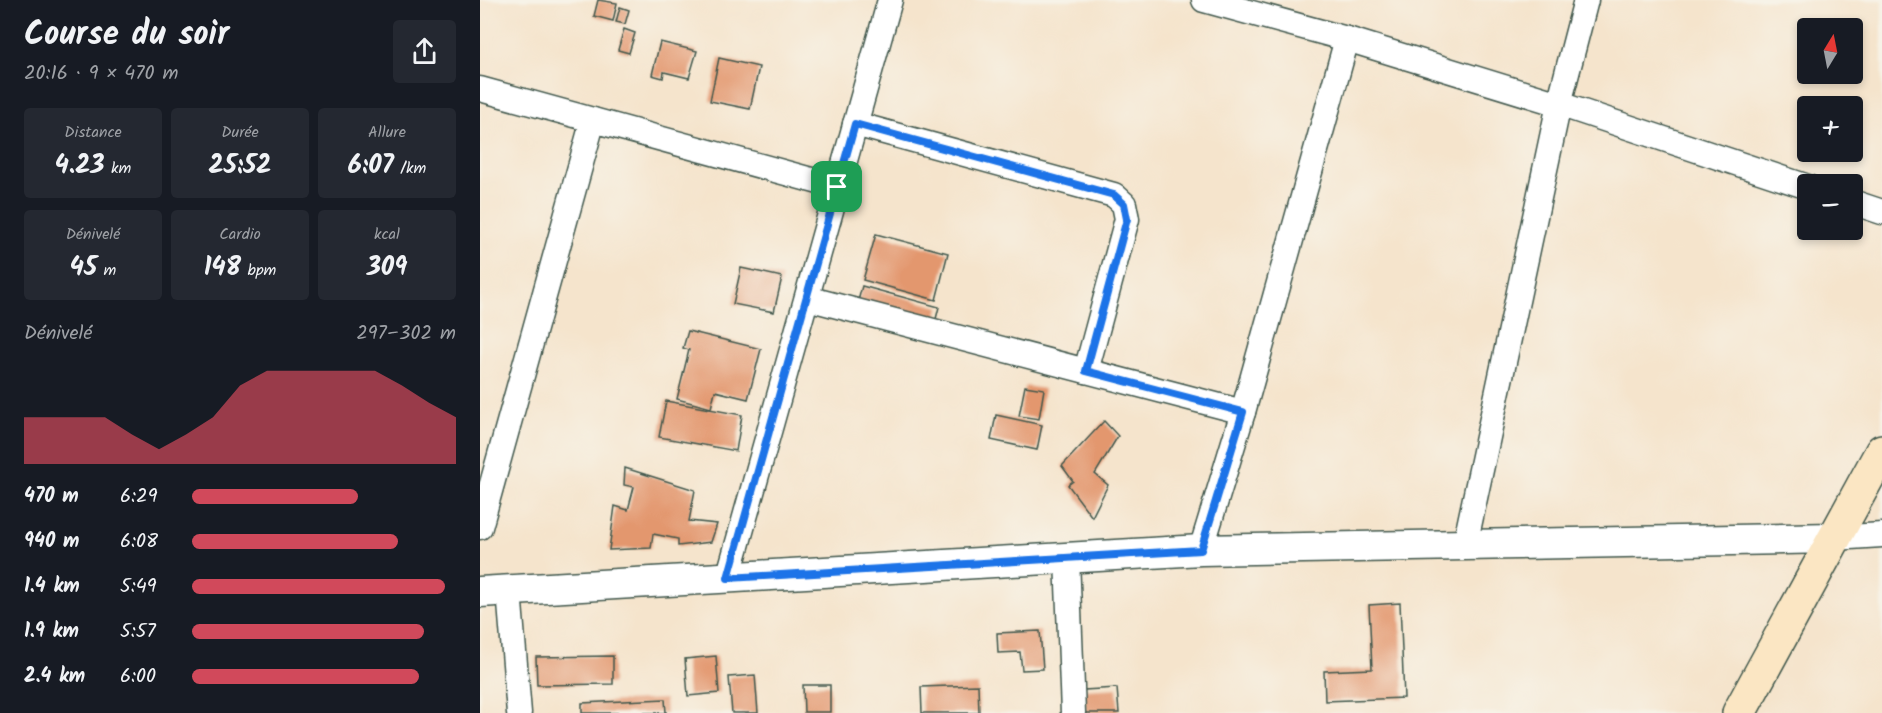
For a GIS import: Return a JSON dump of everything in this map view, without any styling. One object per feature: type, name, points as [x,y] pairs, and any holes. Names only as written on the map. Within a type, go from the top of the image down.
[{"type":"main road","points":[[1739,713],[1882,451]]},
{"type":"street","points":[[728,578],[890,0]]},
{"type":"street","points":[[1204,0],[1347,39],[1559,104],[1797,183]]},
{"type":"street","points":[[1465,545],[1559,104],[1586,0]]},
{"type":"street","points":[[1201,550],[1243,412],[1347,39]]},
{"type":"street","points":[[480,89],[837,187]]},
{"type":"street","points":[[480,527],[593,120]]},
{"type":"street","points":[[855,124],[1114,195],[1124,204],[1127,219],[1086,371]]},
{"type":"street","points":[[1863,206],[1882,212]]},
{"type":"street","points":[[807,298],[1243,412]]},
{"type":"street","points":[[519,713],[494,591],[1201,550],[1834,538],[1882,535]]},
{"type":"street","points":[[1067,558],[1073,713]]},
{"type":"building","points":[[598,0],[617,3],[613,21],[594,16]]},
{"type":"building","points":[[620,7],[629,10],[625,24],[616,22]]},
{"type":"building","points":[[624,29],[635,33],[629,53],[618,50]]},
{"type":"building","points":[[660,42],[697,51],[689,78],[664,72],[663,78],[652,75]]},
{"type":"building","points":[[719,58],[759,67],[750,109],[710,101]]},
{"type":"building","points":[[876,234],[948,253],[936,300],[863,280]]},
{"type":"building","points":[[741,268],[782,277],[774,312],[733,304]]},
{"type":"building","points":[[862,286],[939,307],[935,323],[858,301]]},
{"type":"building","points":[[688,331],[761,349],[748,399],[715,391],[711,408],[677,399],[689,350],[683,348]]},
{"type":"building","points":[[1025,386],[1044,389],[1039,419],[1019,416]]},
{"type":"building","points":[[666,401],[742,415],[736,451],[659,437]]},
{"type":"building","points":[[996,415],[1042,425],[1037,450],[991,440]]},
{"type":"building","points":[[1104,421],[1118,436],[1095,474],[1108,485],[1092,517],[1068,485],[1073,481],[1062,466]]},
{"type":"building","points":[[625,468],[695,490],[689,521],[717,524],[711,542],[678,546],[678,539],[653,534],[651,548],[609,550],[615,506],[628,510],[634,487],[624,485]]},
{"type":"building","points":[[1400,603],[1404,698],[1325,701],[1324,671],[1372,669],[1369,605]]},
{"type":"building","points":[[1040,631],[1043,669],[1022,670],[1020,652],[998,653],[997,633]]},
{"type":"building","points":[[613,656],[613,684],[537,685],[536,657]]},
{"type":"building","points":[[716,656],[719,693],[688,696],[685,659]]},
{"type":"building","points":[[755,675],[758,713],[732,713],[729,677]]},
{"type":"building","points":[[803,685],[830,685],[830,712],[804,712]]},
{"type":"building","points":[[978,685],[979,713],[922,713],[921,687]]},
{"type":"building","points":[[1117,688],[1119,713],[1085,713],[1084,690]]},
{"type":"building","points":[[665,699],[666,713],[582,713],[582,703]]},
{"type":"route","points":[[855,124],[1114,195],[1124,204],[1127,219],[1086,371],[1243,412],[1201,550],[728,578],[837,187],[855,124]]}]
